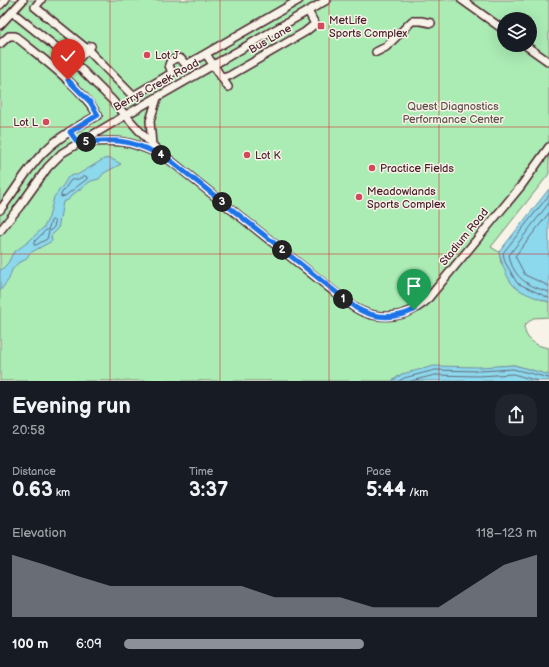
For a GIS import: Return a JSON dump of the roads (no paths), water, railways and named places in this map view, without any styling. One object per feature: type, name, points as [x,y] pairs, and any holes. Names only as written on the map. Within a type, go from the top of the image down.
[{"type":"street","points":[[0,6],[5,0]]},
{"type":"street","points":[[0,26],[23,0]]},
{"type":"street","points":[[41,0],[35,7],[89,48],[133,96],[172,73],[169,65],[173,60],[178,58],[181,59],[186,65],[298,0],[306,12]]},
{"type":"street","name":"Berrys Creek Road","points":[[0,231],[56,158],[78,143],[126,115],[327,0]]},
{"type":"street","points":[[462,0],[497,25]]},
{"type":"street","name":"Stadium Road","points":[[12,12],[74,62],[95,82],[152,145],[166,157],[352,306],[368,314],[386,317],[396,316],[410,312],[422,305],[521,186],[549,147]]},
{"type":"street","name":"Bus Lane","points":[[222,78],[229,76],[305,32],[315,24],[306,12]]},
{"type":"street","points":[[376,52],[386,47],[412,21],[431,23]]},
{"type":"street","points":[[0,44],[10,36],[15,36],[68,80],[90,102],[98,115],[47,148],[28,171],[0,210]]},
{"type":"street","points":[[74,62],[89,48]]},
{"type":"street","points":[[535,52],[549,62]]},
{"type":"street","points":[[206,54],[228,87]]},
{"type":"street","points":[[158,81],[165,93]]},
{"type":"street","points":[[152,145],[150,121],[157,98]]},
{"type":"street","points":[[70,132],[78,143],[104,141],[124,142],[140,146],[166,157]]},
{"type":"street","points":[[47,148],[56,158]]},
{"type":"street","points":[[28,171],[38,180]]},
{"type":"street","points":[[11,195],[20,206]]},
{"type":"water","points":[[110,158],[121,164],[104,173],[99,179],[91,181],[72,195],[68,200],[63,202],[58,229],[51,236],[52,241],[30,253],[25,260],[18,263],[12,270],[9,279],[0,291],[0,271],[8,263],[13,253],[28,242],[44,227],[49,217],[54,197],[68,177],[77,175],[104,159]]},
{"type":"water","points":[[549,189],[549,302],[517,289],[514,286],[509,279],[501,261],[499,252]]},
{"type":"water","points":[[514,365],[549,375],[549,381],[392,381],[402,374],[434,366],[479,367]]},
{"type":"place","name":"MetLife Sports Complex","points":[[321,26]]},
{"type":"place","name":"Lot J","points":[[147,55]]},
{"type":"place","name":"Lot L","points":[[46,122]]},
{"type":"place","name":"Lot K","points":[[247,155]]},
{"type":"place","name":"Practice Fields","points":[[372,168]]},
{"type":"place","name":"Meadowlands Sports Complex","points":[[359,197]]},
{"type":"park label","name":"Quest Diagnostics Performance Center","points":[[453,112]]}]
